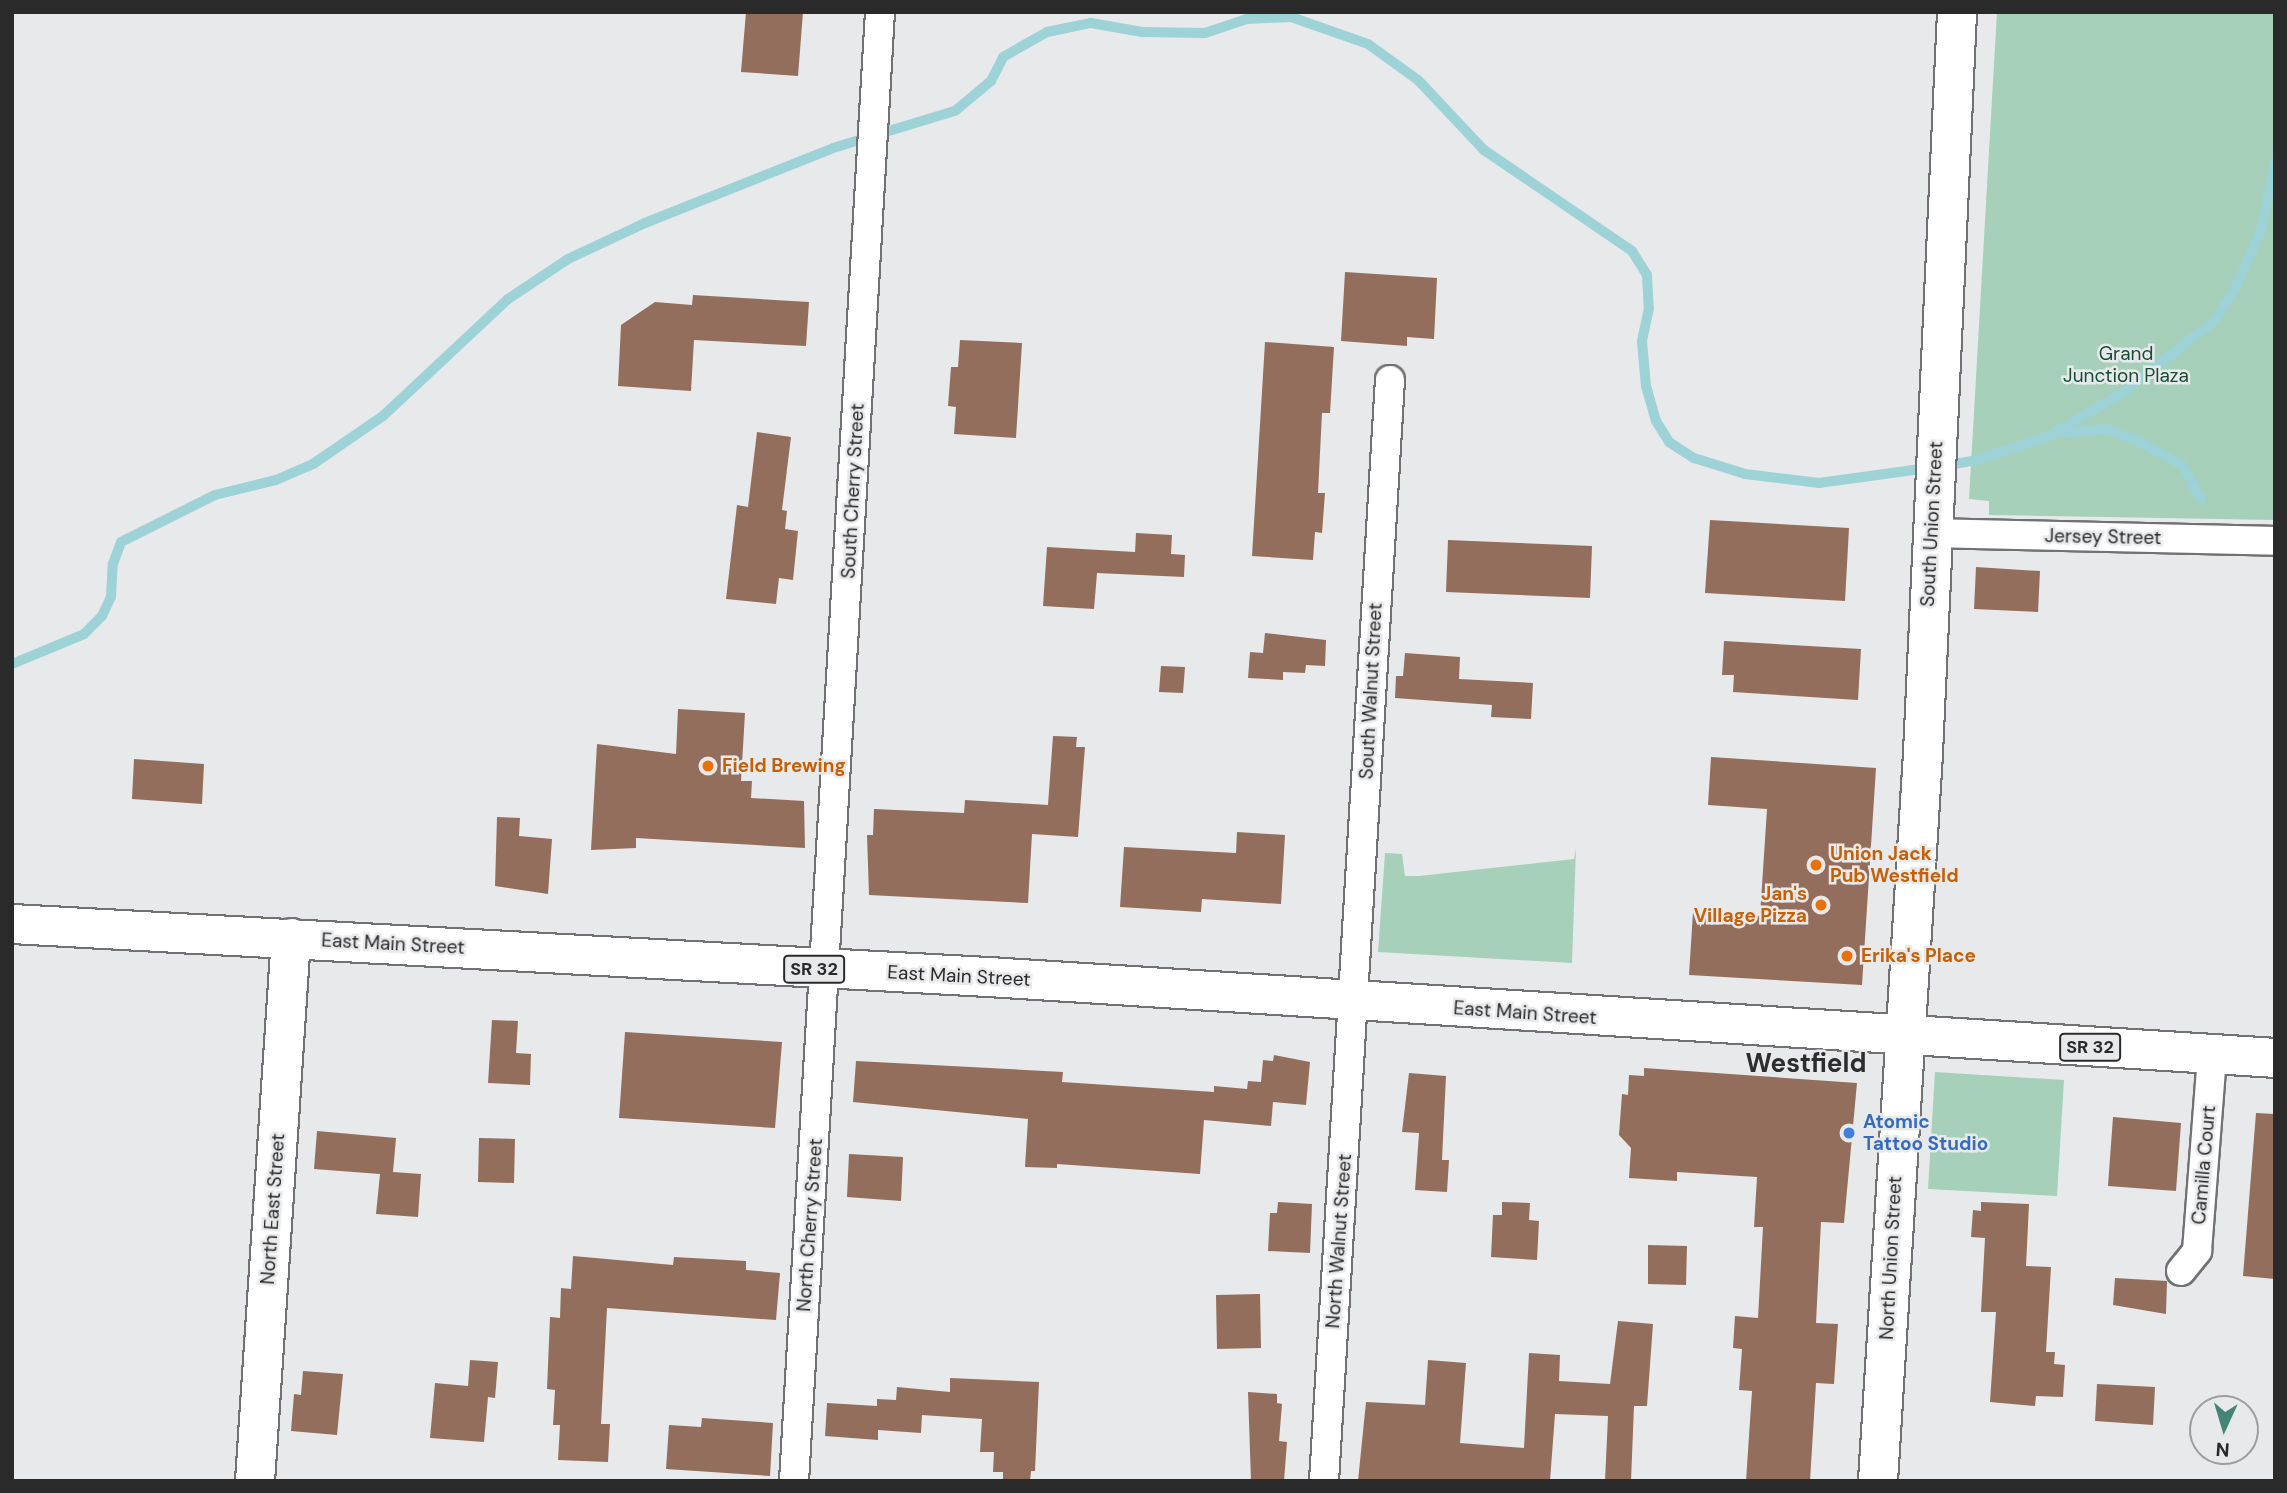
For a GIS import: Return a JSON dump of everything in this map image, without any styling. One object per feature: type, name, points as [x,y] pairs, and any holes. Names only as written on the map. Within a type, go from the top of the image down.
[{"type":"main road","name":"South Union Street","points":[[1905,1035],[1957,12]]},
{"type":"main road","name":"East Main Street","points":[[12,924],[291,938],[1905,1035]]},
{"type":"main road","name":"North East Street","points":[[255,1481],[291,938]]},
{"type":"main road","name":"SR 32","points":[[1905,1035],[2275,1058]]},
{"type":"main road","name":"North Union Street","points":[[1878,1481],[1905,1035]]},
{"type":"street","name":"South Cherry Street","points":[[826,970],[880,12]]},
{"type":"street","name":"South Walnut Street","points":[[1354,1002],[1390,380]]},
{"type":"street","name":"Jersey Street","points":[[1932,517],[2275,541]]},
{"type":"street","name":"North Cherry Street","points":[[794,1481],[826,970]]},
{"type":"street","name":"North Walnut Street","points":[[1324,1481],[1354,1002]]},
{"type":"street","name":"Camilla Court","points":[[2181,1271],[2197,1251],[2211,1054]]},
{"type":"green space","name":"Grand Junction Plaza","points":[[1997,12],[2275,12],[2275,520],[1989,515],[1989,501],[1969,499]]},
{"type":"green space","points":[[1576,848],[1572,963],[1378,952],[1385,853],[1402,854],[1405,876],[1419,876],[1574,859]]},
{"type":"green space","points":[[1935,1072],[2064,1080],[2057,1196],[1928,1189]]},
{"type":"building","points":[[746,12],[803,12],[798,76],[741,72]]},
{"type":"building","points":[[1345,272],[1437,278],[1434,339],[1407,337],[1407,346],[1341,341]]},
{"type":"building","points":[[693,295],[809,302],[806,346],[694,340],[691,391],[618,386],[621,325],[655,302],[692,305]]},
{"type":"building","points":[[960,340],[1022,343],[1016,438],[954,434],[956,407],[948,406],[951,367],[958,367]]},
{"type":"building","points":[[1265,342],[1334,347],[1330,413],[1322,413],[1318,493],[1325,493],[1322,533],[1315,532],[1313,560],[1252,556]]},
{"type":"building","points":[[757,432],[791,437],[782,510],[787,511],[785,529],[798,531],[793,580],[779,578],[776,604],[726,599],[737,505],[748,507]]},
{"type":"building","points":[[1710,520],[1849,528],[1845,601],[1705,593]]},
{"type":"building","points":[[1136,533],[1172,535],[1171,554],[1185,555],[1184,577],[1097,573],[1094,609],[1043,606],[1047,547],[1135,552]]},
{"type":"building","points":[[1448,540],[1592,546],[1590,598],[1446,592]]},
{"type":"building","points":[[1976,567],[2040,571],[2038,612],[1974,609]]},
{"type":"building","points":[[1265,633],[1326,640],[1325,666],[1306,665],[1305,673],[1283,672],[1283,680],[1248,678],[1250,652],[1263,653]]},
{"type":"building","points":[[1724,641],[1861,649],[1858,700],[1733,692],[1734,675],[1722,675]]},
{"type":"building","points":[[1405,653],[1460,657],[1459,679],[1533,683],[1531,719],[1491,717],[1492,705],[1395,698],[1396,676],[1403,676]]},
{"type":"building","points":[[1161,666],[1185,667],[1183,693],[1159,692]]},
{"type":"building","name":"Field Brewing","points":[[678,709],[745,713],[741,781],[752,781],[751,798],[804,801],[805,848],[636,838],[636,848],[591,850],[597,744],[676,754]]},
{"type":"building","points":[[1053,736],[1077,737],[1076,747],[1085,747],[1078,837],[1032,834],[1028,903],[869,895],[867,835],[873,835],[874,809],[964,813],[965,800],[1048,805]]},
{"type":"building","points":[[1711,757],[1876,768],[1862,985],[1689,975],[1693,912],[1760,916],[1767,809],[1708,805]]},
{"type":"building","points":[[134,759],[204,764],[202,804],[132,799]]},
{"type":"building","points":[[497,817],[520,818],[519,836],[552,839],[548,894],[495,886]]},
{"type":"building","points":[[1237,832],[1285,835],[1281,904],[1202,899],[1201,912],[1120,907],[1124,847],[1236,853]]},
{"type":"building","points":[[492,1020],[518,1021],[516,1053],[531,1054],[530,1085],[488,1083]]},
{"type":"building","points":[[625,1032],[782,1042],[775,1128],[619,1118]]},
{"type":"building","points":[[1274,1055],[1310,1062],[1306,1105],[1273,1102],[1271,1126],[1204,1120],[1200,1174],[1057,1164],[1057,1168],[1025,1167],[1028,1119],[853,1102],[856,1061],[1063,1072],[1062,1082],[1214,1092],[1214,1086],[1247,1089],[1248,1081],[1261,1082],[1263,1060],[1273,1061]]},
{"type":"building","points":[[1644,1068],[1857,1083],[1844,1223],[1821,1222],[1816,1323],[1838,1324],[1834,1384],[1816,1383],[1810,1481],[1746,1481],[1752,1391],[1739,1390],[1742,1349],[1733,1348],[1735,1316],[1758,1318],[1763,1227],[1754,1227],[1757,1177],[1677,1172],[1677,1181],[1629,1178],[1631,1148],[1619,1135],[1622,1094],[1628,1095],[1629,1075],[1644,1076]]},
{"type":"building","points":[[1409,1073],[1446,1076],[1442,1160],[1449,1160],[1447,1192],[1415,1190],[1419,1133],[1402,1132]]},
{"type":"building","points":[[2256,1113],[2275,1114],[2275,1279],[2243,1276]]},
{"type":"building","points":[[2113,1117],[2181,1123],[2176,1191],[2108,1186]]},
{"type":"building","points":[[317,1131],[396,1138],[393,1172],[421,1174],[418,1217],[376,1214],[380,1174],[314,1169]]},
{"type":"building","points":[[479,1138],[515,1139],[514,1183],[478,1182]]},
{"type":"building","points":[[849,1154],[903,1157],[901,1201],[847,1197]]},
{"type":"building","points":[[1278,1202],[1312,1204],[1310,1253],[1268,1251],[1270,1213],[1277,1213]]},
{"type":"building","points":[[1502,1202],[1530,1203],[1529,1220],[1539,1221],[1537,1260],[1491,1257],[1493,1215],[1502,1215]]},
{"type":"building","points":[[1981,1202],[2029,1204],[2026,1266],[2051,1267],[2046,1352],[2055,1352],[2054,1364],[2065,1365],[2063,1397],[2036,1396],[2035,1406],[1990,1402],[1996,1312],[1981,1312],[1985,1238],[1971,1237],[1973,1210],[1981,1211]]},
{"type":"building","points":[[1648,1245],[1687,1246],[1686,1285],[1648,1284]]},
{"type":"building","points":[[573,1256],[673,1265],[674,1257],[746,1261],[746,1270],[780,1273],[776,1320],[607,1308],[601,1424],[610,1424],[608,1462],[558,1460],[560,1425],[553,1425],[555,1390],[547,1389],[550,1317],[560,1318],[561,1288],[571,1289]]},
{"type":"building","points":[[2115,1278],[2167,1281],[2166,1314],[2113,1305]]},
{"type":"building","points":[[1260,1294],[1261,1348],[1217,1349],[1216,1295]]},
{"type":"building","points":[[1618,1321],[1653,1324],[1647,1406],[1634,1406],[1631,1481],[1605,1481],[1608,1416],[1555,1414],[1550,1481],[1358,1481],[1366,1402],[1425,1405],[1428,1360],[1466,1363],[1460,1443],[1524,1448],[1529,1353],[1560,1355],[1559,1381],[1610,1384]]},
{"type":"building","points":[[470,1360],[498,1362],[495,1398],[488,1397],[484,1442],[430,1438],[435,1383],[468,1386]]},
{"type":"building","points":[[303,1371],[343,1374],[337,1435],[291,1431],[294,1394],[301,1395]]},
{"type":"building","points":[[950,1378],[1039,1382],[1035,1471],[1031,1471],[1030,1481],[1003,1481],[1003,1472],[993,1472],[994,1452],[980,1452],[982,1419],[922,1415],[921,1433],[878,1430],[878,1440],[825,1436],[827,1403],[877,1406],[877,1399],[896,1400],[897,1387],[950,1392]]},
{"type":"building","points":[[2097,1384],[2155,1387],[2153,1425],[2095,1421]]},
{"type":"building","points":[[1248,1392],[1277,1394],[1277,1403],[1282,1404],[1279,1441],[1287,1442],[1284,1481],[1251,1481]]},
{"type":"building","points":[[702,1418],[773,1423],[770,1476],[666,1469],[669,1425],[701,1427]]},
{"type":"waterway","points":[[12,664],[84,634],[102,616],[111,597],[113,564],[121,542],[215,495],[276,480],[313,464],[383,416],[508,299],[568,259],[645,223],[833,148],[955,111],[991,81],[1003,57],[1047,32],[1091,23],[1142,32],[1205,33],[1247,19],[1291,17],[1368,44],[1418,80],[1484,150],[1632,251],[1647,275],[1649,308],[1642,342],[1646,386],[1656,421],[1669,442],[1694,458],[1745,474],[1819,483],[1928,468]]},
{"type":"waterway","points":[[1943,466],[1977,460],[2047,437],[2121,394],[2214,321],[2235,289],[2261,231],[2275,161]]},
{"type":"waterway","points":[[2060,433],[2107,429],[2138,441],[2182,465],[2201,499]]},
{"type":"place","name":"Field Brewing","points":[[708,766]]},
{"type":"place","name":"Union Jack Pub Westfield","points":[[1816,865]]},
{"type":"place","name":"Jan's Village Pizza","points":[[1821,905]]},
{"type":"place","name":"Erika's Place","points":[[1847,956]]},
{"type":"place","name":"Atomic Tattoo Studio","points":[[1849,1133]]},
{"type":"district","name":"Westfield","points":[[1806,1064]]}]
